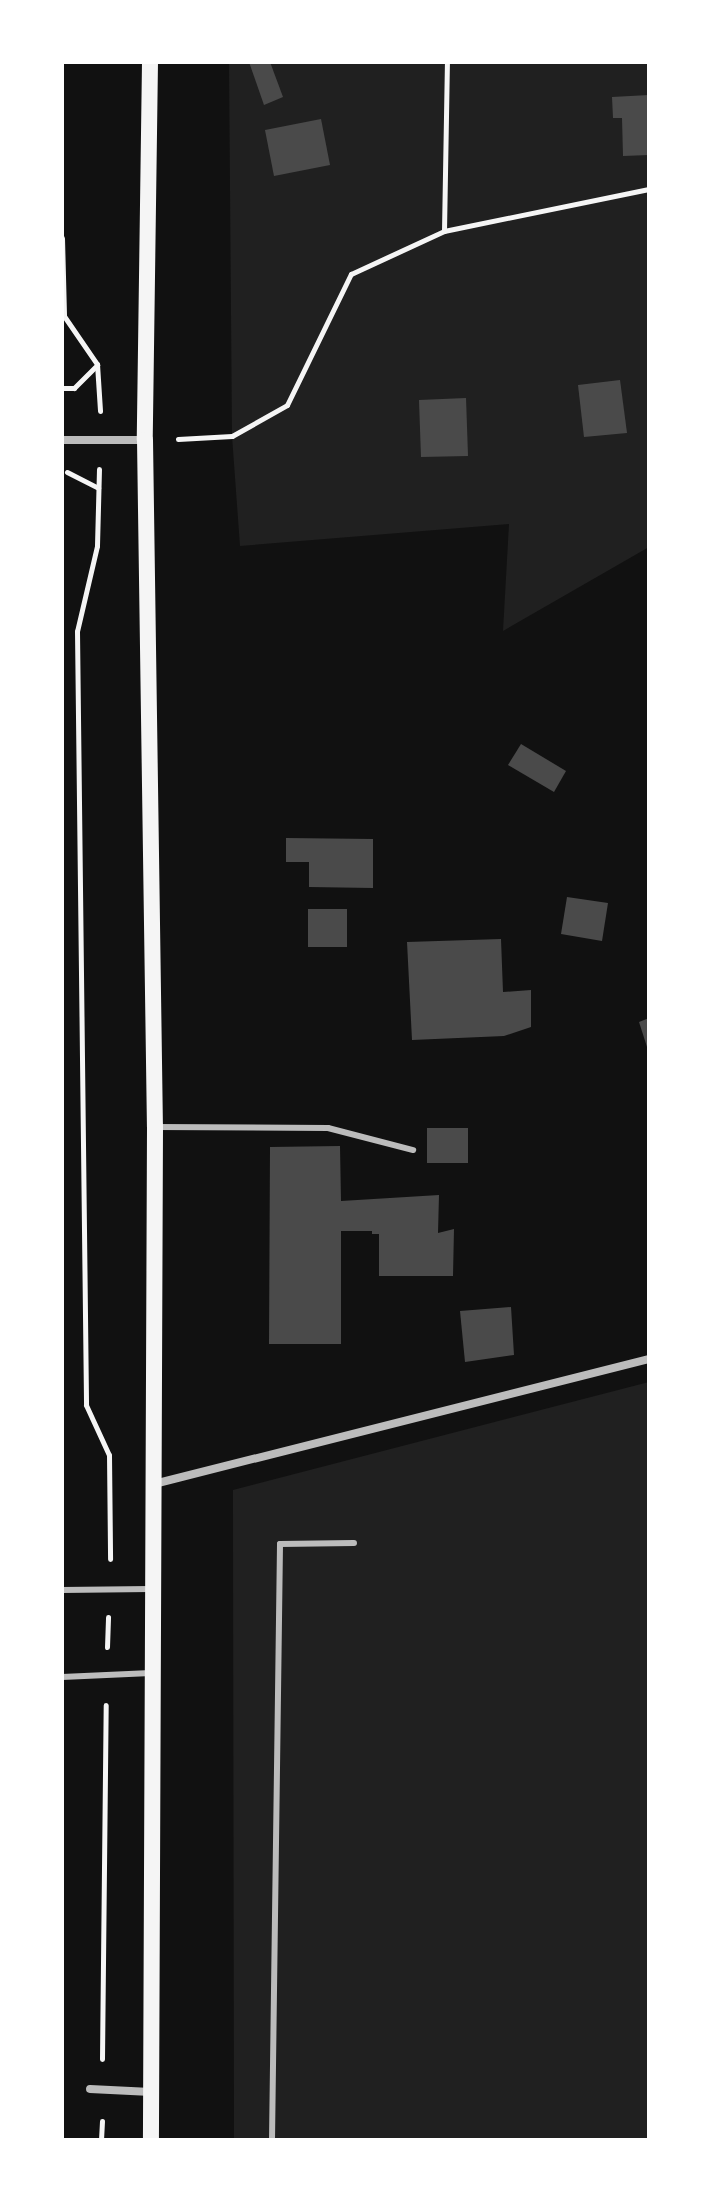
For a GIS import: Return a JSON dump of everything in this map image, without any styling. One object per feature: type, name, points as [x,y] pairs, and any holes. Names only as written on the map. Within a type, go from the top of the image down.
[{"type":"main road","points":[[150,62],[145,440],[155,1127],[151,2140]]},
{"type":"street","points":[[62,440],[145,440]]},
{"type":"street","points":[[154,1484],[649,1359]]},
{"type":"street","points":[[90,2089],[151,2092]]},
{"type":"lane","points":[[155,1127],[328,1128],[413,1150]]},
{"type":"lane","points":[[272,2140],[280,1544],[354,1543]]},
{"type":"lane","points":[[62,1590],[154,1589]]},
{"type":"lane","points":[[62,1677],[155,1672]]},
{"type":"path","points":[[444,231],[447,62]]},
{"type":"path","points":[[145,440],[232,436],[287,405],[351,274],[444,231],[649,189]]},
{"type":"path","points":[[62,238],[64,316],[97,364],[74,388],[62,388]]},
{"type":"path","points":[[62,471],[98,488]]},
{"type":"path","points":[[97,546],[77,631],[77,663],[86,1405],[109,1455],[102,2089]]},
{"type":"shaded area","points":[[229,62],[649,62],[649,547],[503,631],[509,524],[240,546],[232,436]]},
{"type":"shaded area","points":[[649,1382],[649,2140],[234,2140],[233,1490]]},
{"type":"building","points":[[249,62],[270,62],[283,97],[264,105]]},
{"type":"building","points":[[649,95],[649,155],[623,156],[622,118],[613,118],[612,97]]},
{"type":"building","points":[[321,119],[330,165],[274,176],[265,130]]},
{"type":"building","points":[[620,380],[627,433],[584,437],[578,385]]},
{"type":"building","points":[[466,398],[468,456],[421,457],[419,400]]},
{"type":"building","points":[[521,744],[566,771],[554,792],[508,765]]},
{"type":"building","points":[[286,838],[373,839],[373,888],[309,887],[309,862],[286,862]]},
{"type":"building","points":[[567,897],[608,903],[602,941],[561,934]]},
{"type":"building","points":[[308,909],[347,909],[347,947],[308,947]]},
{"type":"building","points":[[501,939],[503,992],[531,990],[531,1027],[504,1036],[412,1040],[407,942]]},
{"type":"building","points":[[649,1018],[649,1050],[648,1050],[639,1022]]},
{"type":"building","points":[[427,1128],[468,1128],[468,1163],[427,1163]]},
{"type":"building","points":[[340,1146],[341,1201],[439,1195],[438,1233],[454,1229],[453,1276],[379,1276],[379,1234],[372,1234],[372,1231],[341,1231],[341,1344],[269,1344],[270,1147]]},
{"type":"building","points":[[511,1307],[514,1355],[465,1362],[460,1311]]}]
